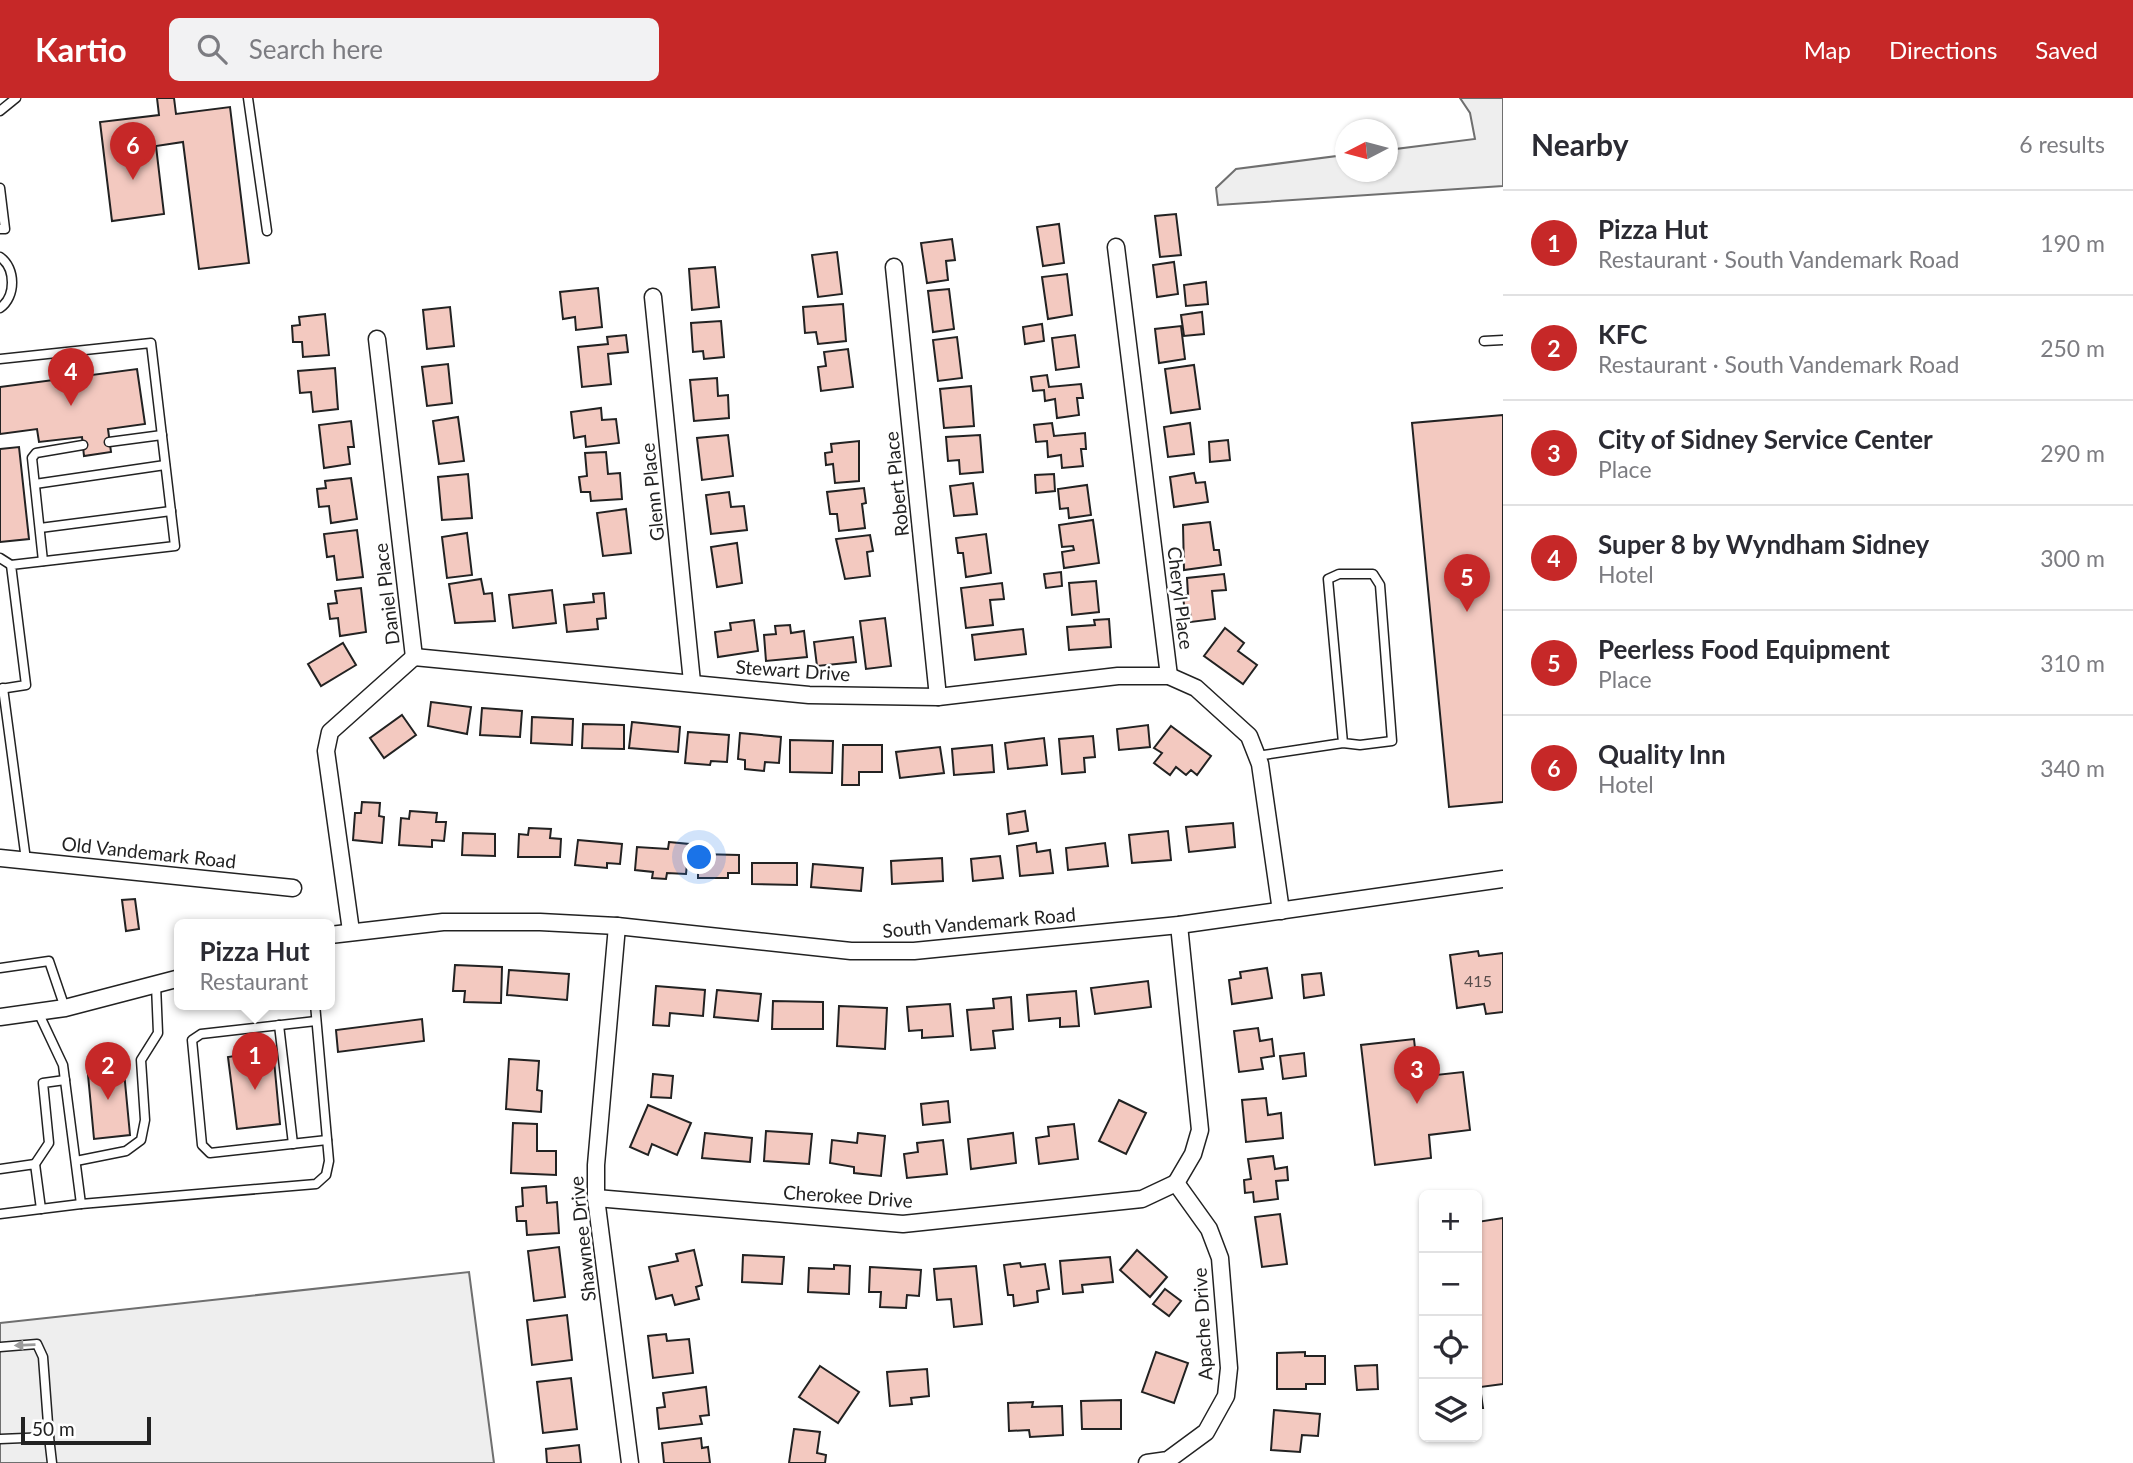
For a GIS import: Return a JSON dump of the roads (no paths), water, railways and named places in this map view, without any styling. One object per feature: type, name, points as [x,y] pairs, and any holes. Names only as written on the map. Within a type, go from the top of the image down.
[{"type":"street","name":"Cheryl Place","points":[[1116,247],[1169,676],[1196,688],[1249,736],[1257,756],[1281,911]]},
{"type":"street","name":"Robert Place","points":[[894,267],[938,697]]},
{"type":"street","name":"Glenn Place","points":[[653,298],[692,682]]},
{"type":"street","name":"Daniel Place","points":[[351,931],[326,751],[330,732],[414,657],[377,339]]},
{"type":"street","name":"Stewart Drive","points":[[414,657],[809,695],[938,697],[1118,676],[1169,676]]},
{"type":"street","name":"Old Vandemark Road","points":[[0,858],[293,888]]},
{"type":"street","name":"South Vandemark Road","points":[[335,934],[443,922],[617,926],[851,951],[914,951],[1178,925],[1503,879]]},
{"type":"street","points":[[1176,1183],[1193,1154],[1200,1130],[1178,925]]},
{"type":"street","name":"Shawnee Drive","points":[[617,926],[596,1165],[596,1198],[630,1463]]},
{"type":"street","points":[[0,1017],[65,1008],[174,980]]},
{"type":"street","name":"Cherokee Drive","points":[[596,1198],[903,1224],[1142,1199],[1176,1183]]},
{"type":"street","name":"Apache Drive","points":[[1168,1461],[1206,1432],[1226,1396],[1229,1368],[1220,1258],[1209,1228],[1176,1183]]},
{"type":"street","points":[[1147,1463],[1168,1461]]},
{"type":"lane","points":[[0,111],[16,98]]},
{"type":"lane","points":[[248,98],[267,231]]},
{"type":"lane","points":[[0,188],[5,229],[0,229]]},
{"type":"lane","points":[[0,257],[6,261],[13,278],[11,293],[0,308]]},
{"type":"lane","points":[[1484,341],[1503,340]]},
{"type":"lane","points":[[0,359],[151,343],[175,547],[11,565],[0,558]]},
{"type":"lane","points":[[109,442],[162,435]]},
{"type":"lane","points":[[43,561],[32,458],[36,453],[83,445]]},
{"type":"lane","points":[[35,484],[165,465]]},
{"type":"lane","points":[[40,528],[171,512]]},
{"type":"lane","points":[[11,565],[26,685],[2,689],[26,860]]},
{"type":"lane","points":[[1257,756],[1343,743],[1360,745],[1392,741],[1380,585],[1373,574],[1339,574],[1328,579],[1343,743]]},
{"type":"lane","points":[[0,968],[49,961],[65,1008]]},
{"type":"lane","points":[[76,1161],[126,1151],[141,1140],[145,1120],[141,1060],[158,1034],[156,985]]},
{"type":"lane","points":[[0,1214],[81,1204],[316,1184],[326,1175],[329,1161],[315,1010]]},
{"type":"lane","points":[[38,1012],[63,1065],[81,1204]]},
{"type":"lane","points":[[316,1021],[201,1034],[192,1041],[202,1145],[210,1153],[327,1140]]},
{"type":"lane","points":[[279,1025],[293,1144]]},
{"type":"lane","points":[[40,1209],[35,1164],[49,1143],[43,1083],[65,1080]]},
{"type":"lane","points":[[0,1169],[35,1164]]},
{"type":"lane","points":[[0,1348],[37,1344],[43,1357],[52,1463]]},
{"type":"lane","points":[[0,1439],[49,1437]]},
{"type":"place","name":"Quality Inn","points":[[133,180]]},
{"type":"place","name":"Super 8 by Wyndham Sidney","points":[[71,406]]},
{"type":"place","name":"Peerless Food Equipment","points":[[1467,612]]},
{"type":"place","name":"Pizza Hut","points":[[255,1090]]},
{"type":"place","name":"KFC","points":[[108,1100]]},
{"type":"place","name":"City of Sidney Service Center","points":[[1417,1104]]}]
